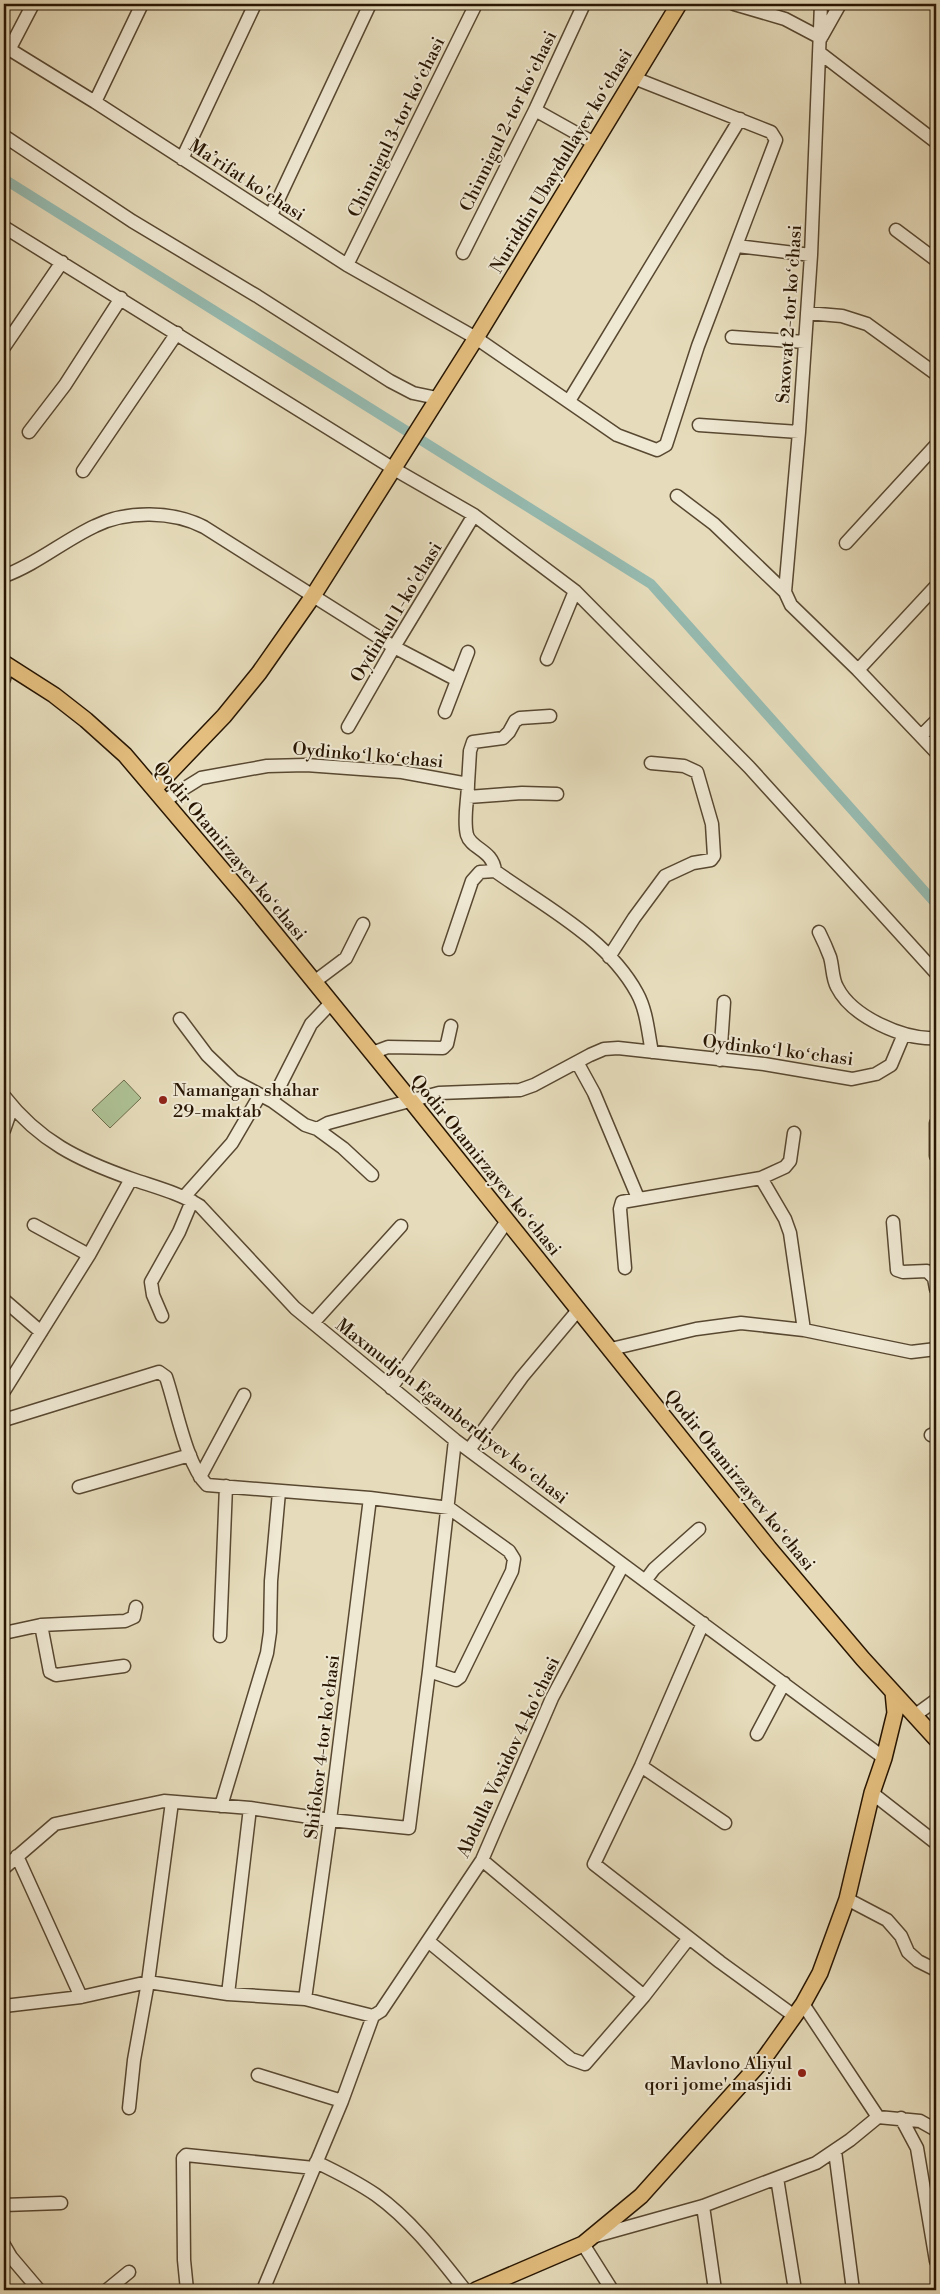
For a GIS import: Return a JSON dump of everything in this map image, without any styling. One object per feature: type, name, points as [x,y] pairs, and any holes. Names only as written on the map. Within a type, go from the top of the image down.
[{"type":"main road","name":"Nuriddin Ubaydullayev koʻchasi","points":[[154,789],[224,716],[259,672],[313,596],[476,338],[680,4]]},
{"type":"main road","name":"Qodir Otamirzayev koʻchasi","points":[[5,669],[54,694],[125,755],[331,1002],[769,1548],[936,1739]]},
{"type":"main road","points":[[476,2290],[497,2286],[588,2240],[641,2196],[763,2060],[798,2010],[820,1973],[847,1899],[872,1793],[884,1758],[895,1713],[893,1692]]},
{"type":"street","points":[[7,48],[33,4]]},
{"type":"street","points":[[95,102],[142,4]]},
{"type":"street","points":[[182,159],[255,4]]},
{"type":"street","points":[[271,215],[370,4]]},
{"type":"street","name":"Chinnigul 3-tor koʻchasi","points":[[347,265],[476,4]]},
{"type":"street","name":"Chinnigul 2-tor koʻchasi","points":[[463,253],[535,110],[584,4]]},
{"type":"street","points":[[734,4],[785,19],[821,38],[840,4]]},
{"type":"street","name":"Saxovat 2-tor koʻchasi","points":[[785,592],[806,342],[821,38],[821,4]]},
{"type":"street","name":"Maʼrifat ko'chasi","points":[[7,48],[95,102],[347,265],[476,338],[617,435],[654,449],[664,448],[698,346],[737,246]]},
{"type":"street","points":[[820,53],[936,142]]},
{"type":"street","points":[[634,78],[771,132],[776,140],[737,246],[811,255]]},
{"type":"street","points":[[535,110],[594,142]]},
{"type":"street","points":[[569,401],[740,120]]},
{"type":"street","points":[[4,136],[132,221],[257,296],[390,381],[435,402]]},
{"type":"street","points":[[4,228],[397,465],[474,516],[575,591],[749,767],[936,973]]},
{"type":"street","points":[[896,230],[936,260]]},
{"type":"street","points":[[4,347],[62,262]]},
{"type":"street","points":[[29,432],[65,385],[121,298]]},
{"type":"street","points":[[807,313],[856,319],[873,328],[936,374]]},
{"type":"street","points":[[83,471],[177,333]]},
{"type":"street","points":[[732,337],[806,342]]},
{"type":"street","points":[[699,425],[799,432]]},
{"type":"street","points":[[846,543],[936,445]]},
{"type":"street","points":[[677,496],[714,524],[785,592],[791,606],[858,670],[936,752]]},
{"type":"street","points":[[4,576],[26,568],[95,526],[132,516],[182,518],[204,527],[394,647],[457,680]]},
{"type":"street","name":"Oydinkul 1-ko'chasi","points":[[348,727],[394,647],[474,516]]},
{"type":"street","points":[[858,670],[936,586]]},
{"type":"street","points":[[547,659],[575,591]]},
{"type":"street","points":[[445,712],[468,652]]},
{"type":"street","points":[[550,716],[518,719],[503,738],[473,742],[470,750],[467,834],[470,840],[488,854],[495,871],[562,917],[609,957],[637,993],[643,1008],[652,1052]]},
{"type":"street","points":[[921,736],[936,721]]},
{"type":"street","points":[[609,957],[634,918],[666,876],[693,862],[711,860],[714,856],[712,824],[697,772],[684,766],[651,763]]},
{"type":"street","name":"Oydinkoʻl koʻchasi","points":[[164,800],[202,778],[234,770],[267,766],[306,765],[427,775],[468,790],[557,794]]},
{"type":"street","points":[[449,949],[472,881],[480,872],[495,871]]},
{"type":"street","points":[[314,982],[346,958],[363,924]]},
{"type":"street","points":[[819,932],[830,959],[833,978],[842,996],[876,1023],[904,1034],[921,1038],[936,1038]]},
{"type":"street","points":[[272,1101],[311,1024],[331,1002]]},
{"type":"street","points":[[720,1060],[724,1002]]},
{"type":"street","points":[[180,1019],[218,1067],[234,1082],[272,1101],[306,1125],[317,1129],[343,1148],[372,1174]]},
{"type":"street","points":[[372,1053],[388,1047],[443,1048],[448,1044],[451,1026]]},
{"type":"street","name":"Oydinkoʻl koʻchasi","points":[[317,1129],[328,1123],[412,1102],[439,1093],[520,1090],[534,1085],[604,1049],[618,1048],[764,1064],[852,1078],[876,1074],[891,1065],[904,1034]]},
{"type":"street","points":[[577,1062],[594,1093],[638,1198]]},
{"type":"street","points":[[162,1316],[153,1295],[152,1277],[179,1232],[188,1199],[232,1143],[260,1095]]},
{"type":"street","name":"Maxmudjon Egamberdiyev koʻchasi","points":[[4,1096],[32,1128],[63,1150],[131,1179],[188,1199],[209,1215],[295,1308],[391,1388],[469,1450],[884,1758]]},
{"type":"street","points":[[4,1130],[12,1107]]},
{"type":"street","points":[[936,1123],[936,1156]]},
{"type":"street","points":[[625,1268],[620,1205],[626,1200],[761,1178],[785,1166],[790,1161],[794,1134]]},
{"type":"street","points":[[761,1178],[785,1219],[790,1233],[804,1330]]},
{"type":"street","points":[[4,1391],[89,1255],[131,1179]]},
{"type":"street","points":[[391,1388],[507,1221]]},
{"type":"street","points":[[893,1222],[897,1270],[904,1272],[927,1271],[934,1278],[936,1289]]},
{"type":"street","points":[[34,1225],[89,1255]]},
{"type":"street","points":[[313,1323],[401,1226]]},
{"type":"street","points":[[4,1300],[41,1332]]},
{"type":"street","points":[[469,1450],[522,1377],[579,1309]]},
{"type":"street","points":[[611,1349],[696,1328],[741,1323],[804,1330],[911,1352],[936,1349]]},
{"type":"street","points":[[4,1420],[159,1372],[166,1376],[190,1455],[200,1477],[207,1485],[370,1498],[449,1508],[509,1551],[514,1556],[514,1566],[460,1677],[456,1680],[430,1671]]},
{"type":"street","points":[[200,1477],[244,1395]]},
{"type":"street","points":[[4,1868],[55,1824],[164,1801],[250,1808],[330,1820],[409,1828],[430,1671],[456,1440]]},
{"type":"street","points":[[79,1487],[190,1455]]},
{"type":"street","points":[[220,1636],[226,1486]]},
{"type":"street","points":[[221,1806],[267,1653],[279,1492]]},
{"type":"street","name":"Shifokor 4-tor ko'chasi","points":[[305,1999],[330,1820],[370,1498]]},
{"type":"street","points":[[645,1581],[654,1569],[699,1529]]},
{"type":"street","name":"Abdulla Voxidov 4-ko'chasi","points":[[373,2016],[381,2011],[482,1860],[552,1698],[623,1565]]},
{"type":"street","points":[[4,1633],[41,1625],[126,1621],[134,1617],[136,1607]]},
{"type":"street","points":[[703,1623],[641,1766],[596,1857],[594,1865],[689,1938],[798,2010],[878,2117]]},
{"type":"street","points":[[41,1625],[50,1672],[56,1675],[124,1666]]},
{"type":"street","points":[[757,1734],[784,1683]]},
{"type":"street","points":[[914,1716],[936,1700]]},
{"type":"street","points":[[641,1766],[725,1823]]},
{"type":"street","points":[[872,1793],[936,1843]]},
{"type":"street","points":[[129,2108],[134,2060],[148,1982],[172,1802]]},
{"type":"street","points":[[228,1994],[250,1808]]},
{"type":"street","points":[[17,1856],[81,1997]]},
{"type":"street","points":[[482,1860],[644,1996]]},
{"type":"street","points":[[847,1899],[887,1920],[901,1936],[908,1952],[918,1961],[936,1970]]},
{"type":"street","points":[[428,1941],[578,2063],[584,2064],[589,2061],[644,1996],[689,1938]]},
{"type":"street","points":[[4,2006],[81,1997],[148,1982],[228,1994],[305,1999],[373,2016],[342,2101],[263,2290]]},
{"type":"street","points":[[258,2075],[342,2101]]},
{"type":"street","points":[[612,2290],[588,2240],[703,2206],[816,2163],[835,2151],[878,2117],[920,2121],[936,2130]]},
{"type":"street","points":[[901,2118],[916,2148],[936,2261]]},
{"type":"street","points":[[835,2151],[853,2290]]},
{"type":"street","points":[[187,2290],[184,2260],[183,2158],[186,2155],[315,2165],[352,2180],[378,2197],[410,2226],[465,2290]]},
{"type":"street","points":[[777,2178],[795,2290]]},
{"type":"street","points":[[4,2206],[61,2203]]},
{"type":"street","points":[[703,2206],[714,2290]]},
{"type":"street","points":[[4,2245],[11,2257],[39,2290]]},
{"type":"street","points":[[107,2290],[129,2272]]},
{"type":"green space","points":[[124,1080],[141,1098],[110,1128],[92,1110]]},
{"type":"waterway","points":[[4,179],[651,584],[936,904]]},
{"type":"place","name":"Namangan shahar 29-maktab","points":[[163,1100]]},
{"type":"place","name":"Mavlono Aliyul qori jome' masjidi","points":[[802,2073]]}]
